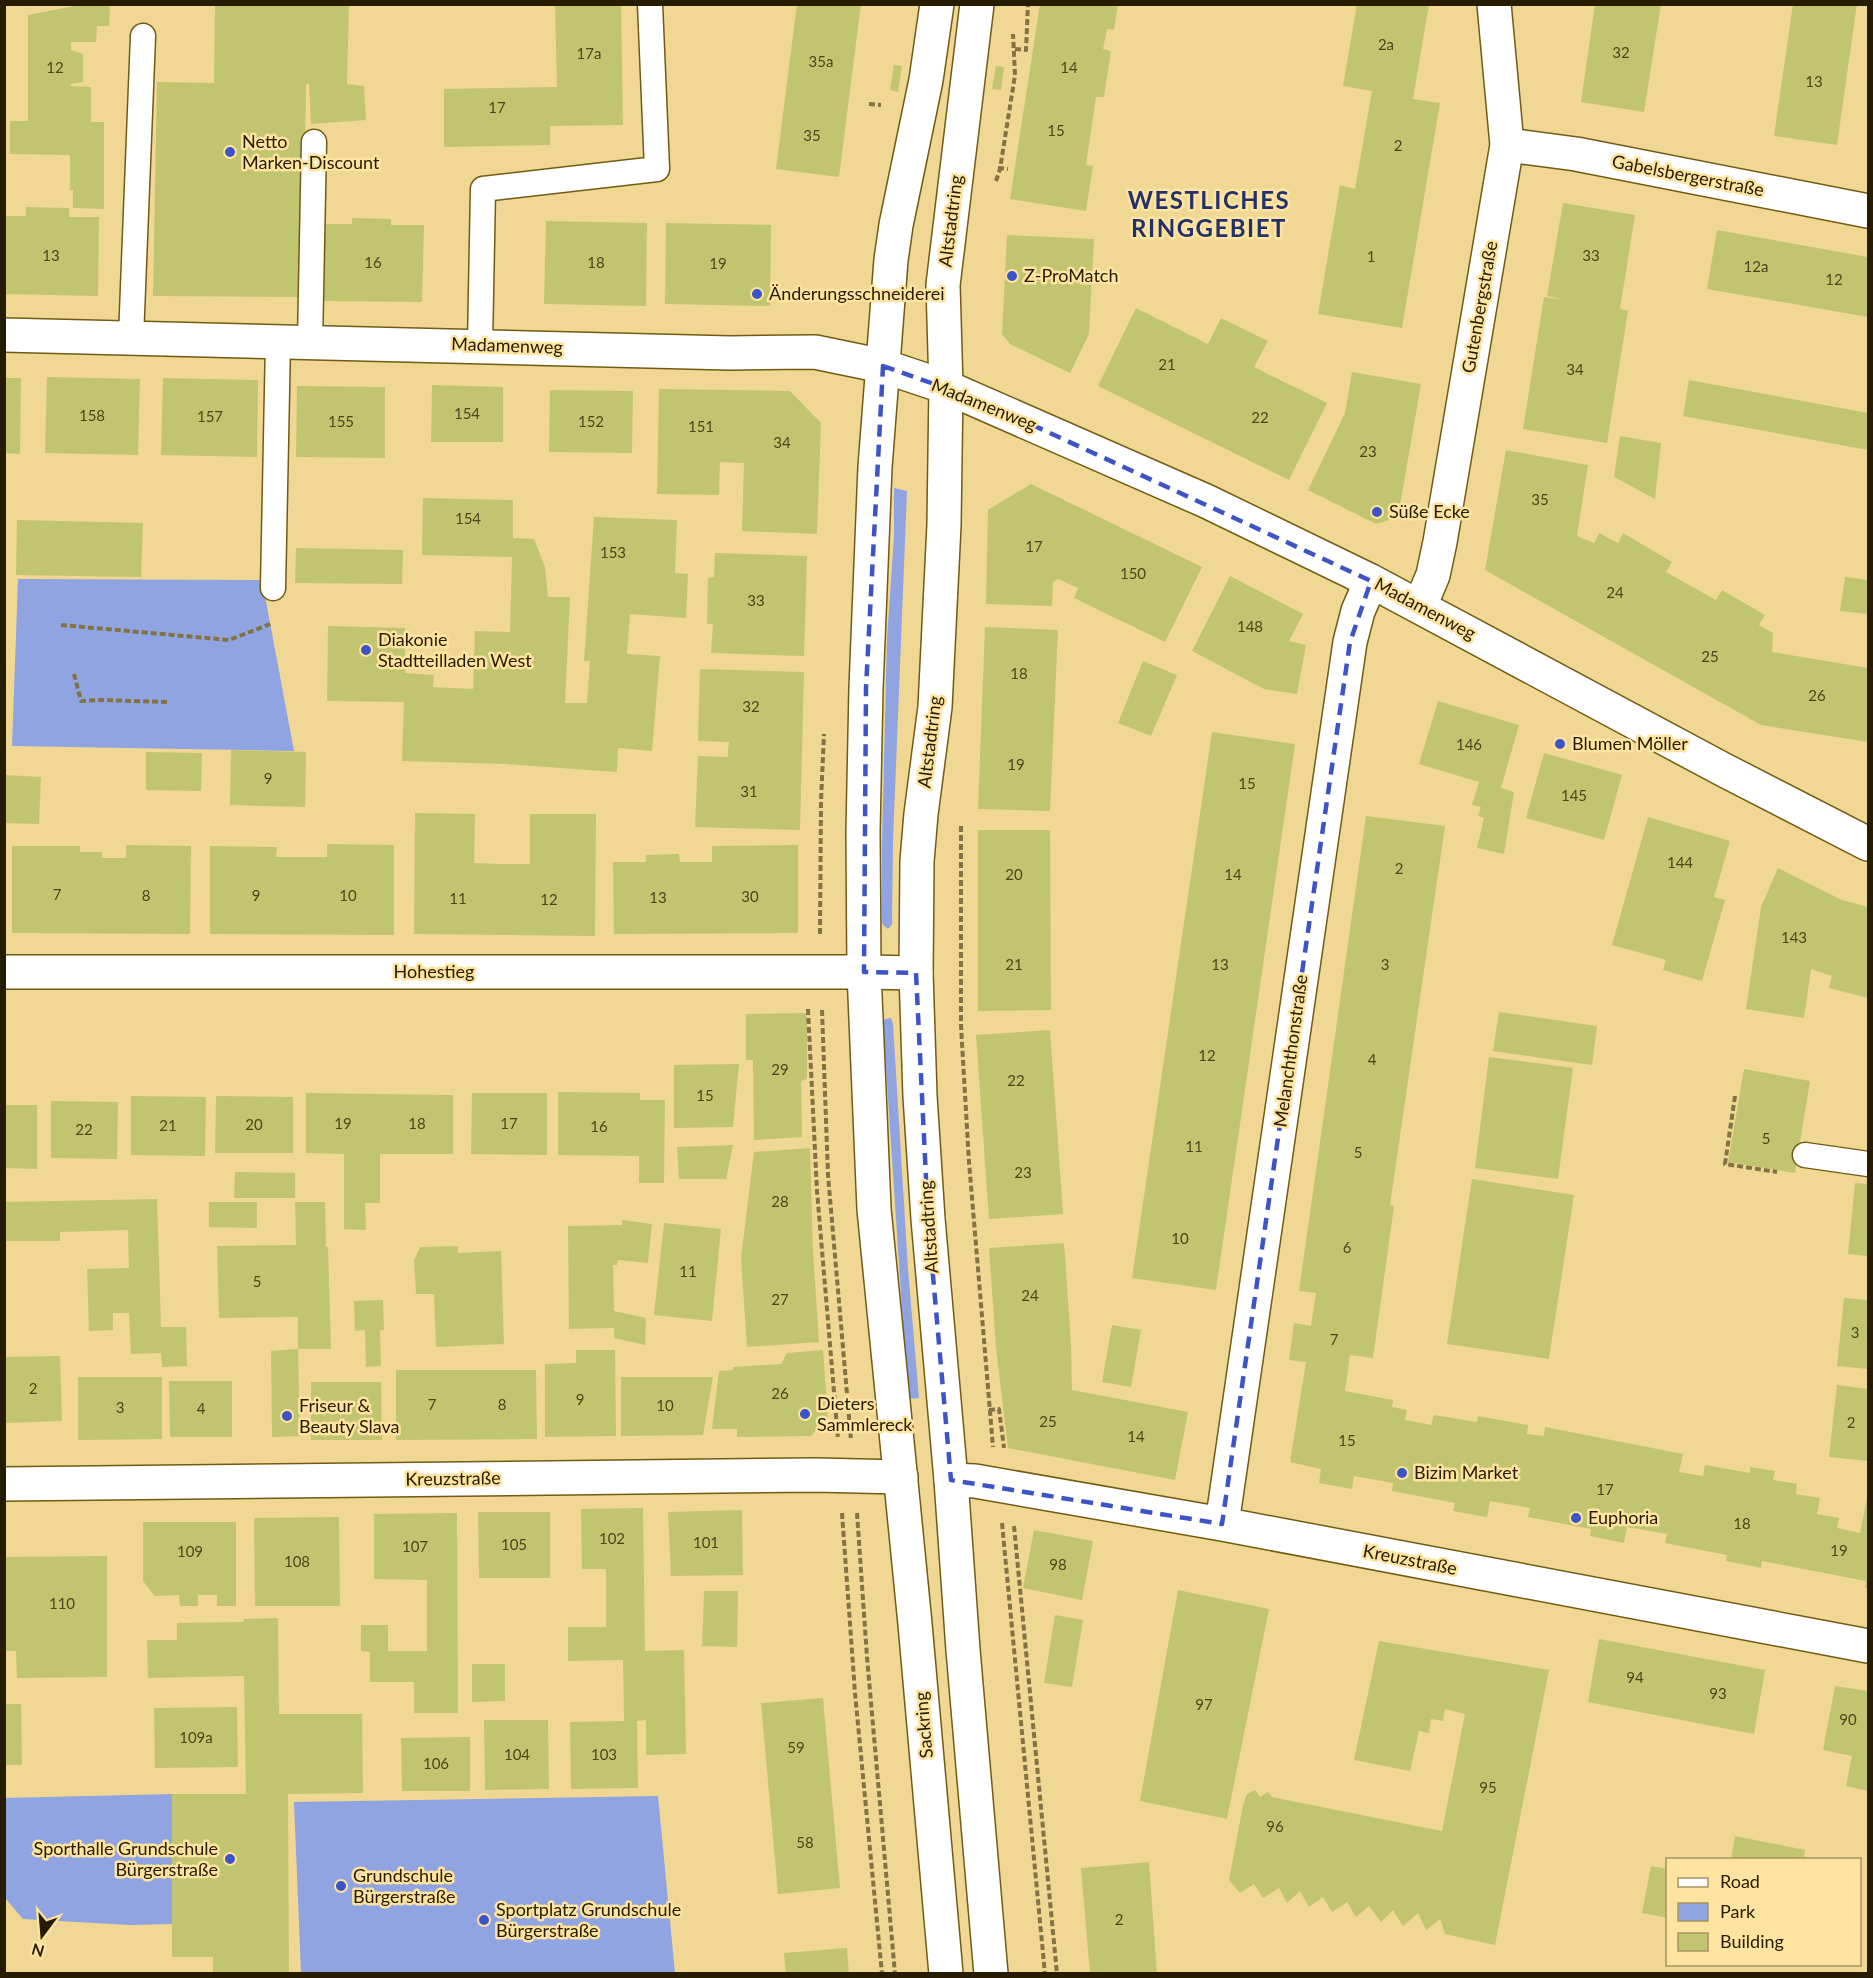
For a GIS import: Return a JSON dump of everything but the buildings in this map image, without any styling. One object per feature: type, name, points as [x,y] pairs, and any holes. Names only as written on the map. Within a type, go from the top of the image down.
[{"type":"street","points":[[901,1477],[874,1209],[864,972],[863,832],[866,688],[875,467],[891,260],[926,80],[937,4]]},
{"type":"street","name":"Altstadtring","points":[[951,1480],[928,1219],[920,1096],[916,973],[917,861],[935,707],[940,613],[946,387],[943,285],[977,4]]},
{"type":"street","name":"Gutenbergstraße","points":[[1419,606],[1433,575],[1440,542],[1507,145],[1494,4]]},
{"type":"street","name":"Gabelsbergerstraße","points":[[1507,145],[1576,154],[1869,211]]},
{"type":"street","name":"Madamenweg","points":[[4,335],[480,345],[730,353],[815,352],[883,366],[946,387],[1206,501],[1371,581],[1732,774],[1869,844]]},
{"type":"street","name":"Melanchthonstraße","points":[[1222,1524],[1350,642],[1358,611],[1371,581]]},
{"type":"street","name":"Hohestieg","points":[[4,972],[916,973]]},
{"type":"street","name":"Kreuzstraße","points":[[4,1484],[855,1475],[901,1477]]},
{"type":"street","name":"Sackring","points":[[901,1477],[946,1974]]},
{"type":"street","points":[[951,1480],[991,1974]]},
{"type":"street","name":"Kreuzstraße","points":[[951,1480],[975,1480],[1222,1524],[1869,1646]]},
{"type":"lane","points":[[480,345],[483,189],[657,169],[650,4]]},
{"type":"lane","points":[[131,338],[142,36]]},
{"type":"lane","points":[[310,342],[315,142]]},
{"type":"lane","points":[[273,588],[278,341]]},
{"type":"lane","points":[[1806,1155],[1869,1164]]},
{"type":"path","points":[[1015,49],[1026,50],[1028,4]]},
{"type":"path","points":[[869,104],[881,105]]},
{"type":"path","points":[[1000,169],[1008,169]]},
{"type":"path","points":[[61,625],[229,640],[273,622],[273,588]]},
{"type":"path","points":[[74,674],[81,701],[166,702]]},
{"type":"path","points":[[961,820],[961,1026],[969,1162],[989,1410],[999,1409],[1005,1455]]},
{"type":"path","points":[[808,1009],[817,1191],[839,1444]]},
{"type":"path","points":[[825,1080],[828,1175],[837,1294],[855,1475],[867,1657],[895,1974]]},
{"type":"path","points":[[1735,1096],[1725,1164],[1803,1175],[1806,1155]]},
{"type":"path","points":[[842,1507],[855,1694],[882,1974]]},
{"type":"path","points":[[1001,1519],[1045,1974]]},
{"type":"path","points":[[1013,1521],[1057,1974]]},
{"type":"highlighted area","points":[[883,366],[974,398],[1371,581],[1350,642],[1222,1524],[951,1480],[928,1219],[916,973],[864,972],[866,688]]},
{"type":"green space","points":[[894,488],[907,491],[893,841],[892,924],[888,929],[882,921],[882,843],[887,638],[894,536]]},
{"type":"green space","points":[[18,579],[262,580],[294,751],[12,746]]},
{"type":"green space","points":[[891,1018],[919,1398],[908,1399],[883,1023],[885,1019]]},
{"type":"green space","points":[[172,1794],[172,1924],[129,1925],[23,1919],[5,1898],[4,1798]]},
{"type":"green space","name":"Sportplatz Grundschule Bürgerstraße","points":[[658,1796],[675,1973],[301,1973],[294,1802]]},
{"type":"place","name":"Netto Marken-Discount","points":[[230,152]]},
{"type":"place","name":"Z-ProMatch","points":[[1012,276]]},
{"type":"place","name":"Änderungsschneiderei","points":[[757,294]]},
{"type":"place","name":"Süße Ecke","points":[[1377,512]]},
{"type":"place","name":"Diakonie Stadtteilladen West","points":[[366,650]]},
{"type":"place","name":"Blumen Möller","points":[[1560,744]]},
{"type":"place","name":"Dieters Sammlereck","points":[[805,1414]]},
{"type":"place","name":"Friseur & Beauty Slava","points":[[287,1416]]},
{"type":"place","name":"Bizim Market","points":[[1402,1473]]},
{"type":"place","name":"Euphoria","points":[[1576,1518]]},
{"type":"place","name":"Sporthalle Grundschule Bürgerstraße","points":[[230,1859]]},
{"type":"place","name":"Grundschule Bürgerstraße","points":[[341,1886]]},
{"type":"place","name":"Sportplatz Grundschule Bürgerstraße","points":[[484,1920]]},
{"type":"district","name":"WESTLICHES RINGGEBIET","points":[[1209,215]]}]
